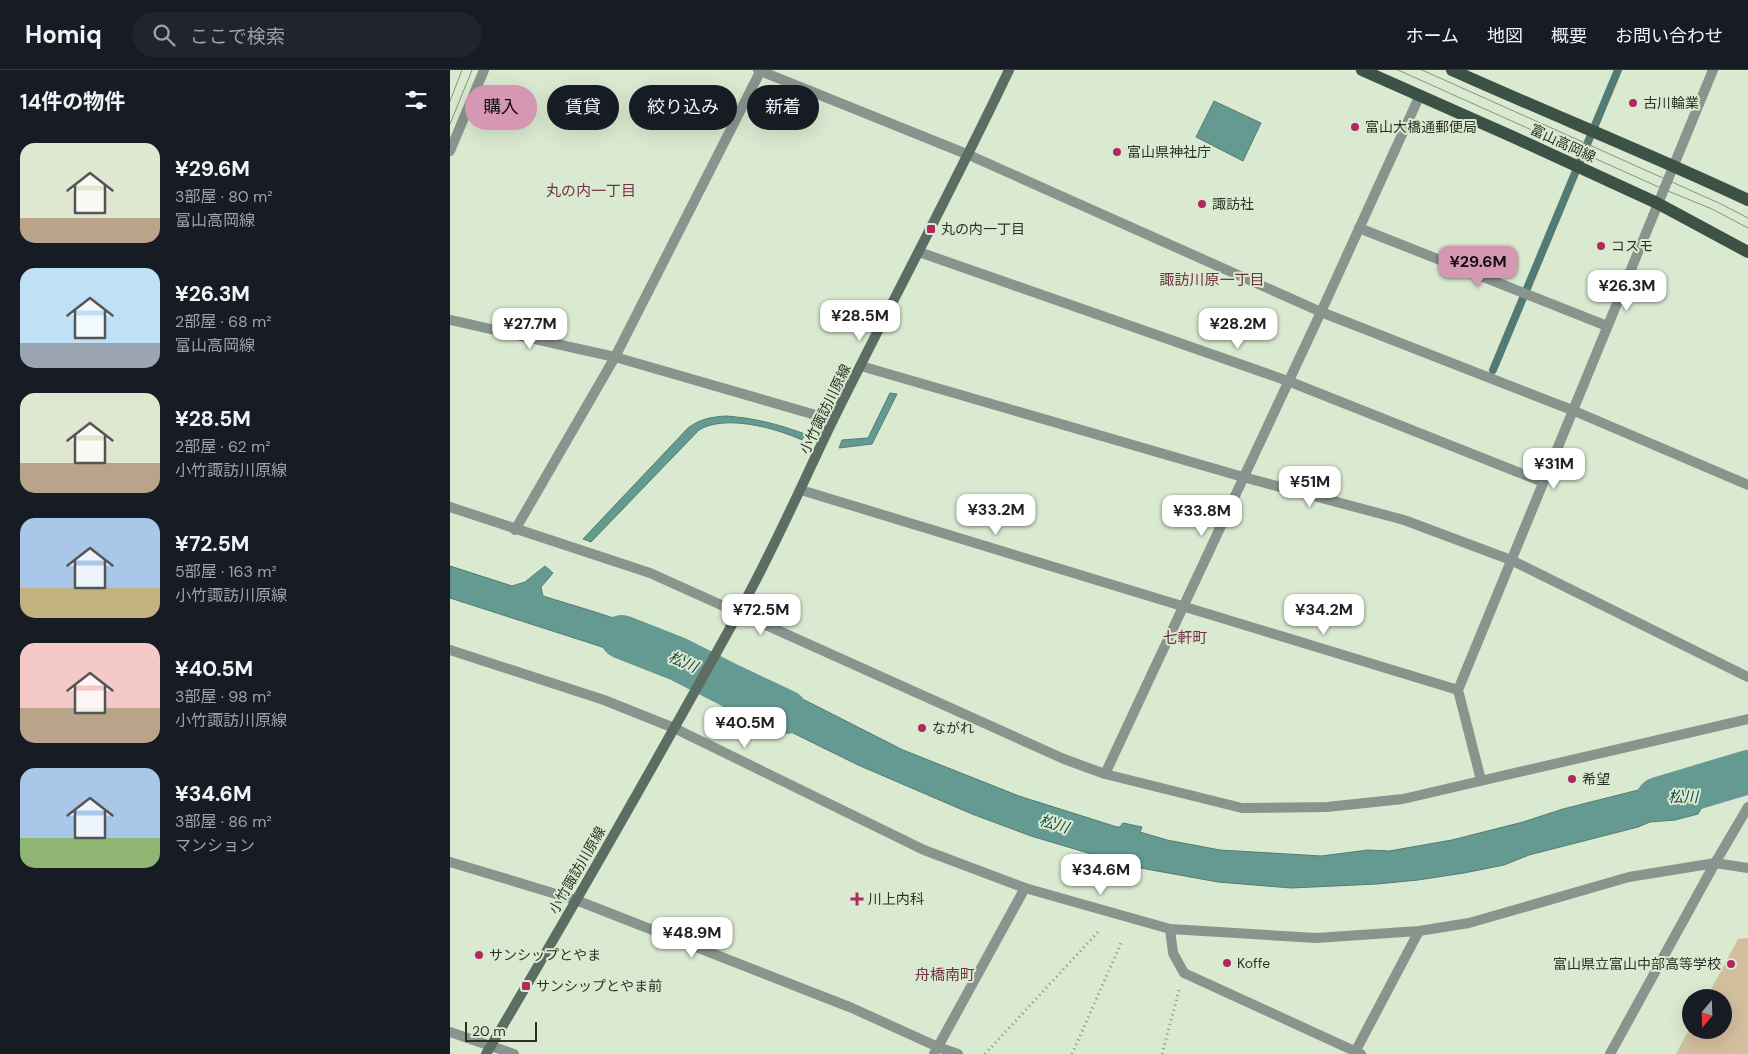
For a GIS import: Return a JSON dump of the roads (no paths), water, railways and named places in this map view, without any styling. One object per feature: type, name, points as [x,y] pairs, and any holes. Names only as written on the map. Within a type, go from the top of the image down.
[{"type":"main road","name":"小竹諏訪川原線","points":[[489,1050],[739,612],[801,490],[833,420],[969,155],[1010,70]]},
{"type":"main road","name":"富山高岡線","points":[[1362,70],[1657,203],[1748,252]]},
{"type":"main road","name":"富山高岡線","points":[[1452,70],[1673,165],[1748,200]]},
{"type":"street","points":[[450,150],[484,70]]},
{"type":"street","points":[[1482,780],[1458,690],[1713,70]]},
{"type":"street","points":[[515,530],[615,356],[760,71],[969,155],[1321,312],[1572,410],[1748,485]]},
{"type":"street","points":[[1105,774],[1420,96]]},
{"type":"street","points":[[1359,228],[1607,326]]},
{"type":"street","points":[[919,252],[1288,381],[1543,482]]},
{"type":"street","points":[[450,320],[615,356],[833,420]]},
{"type":"street","points":[[862,366],[1244,477],[1404,520],[1511,560],[1748,677]]},
{"type":"street","points":[[801,490],[1458,690]]},
{"type":"street","points":[[450,507],[650,573],[1064,759],[1105,774],[1242,808],[1327,807],[1403,799],[1748,719]]},
{"type":"street","points":[[450,650],[604,700],[674,728],[924,850],[1025,888],[1170,928],[1316,938],[1419,931],[1469,923],[1629,877],[1715,863],[1748,868]]},
{"type":"street","points":[[1610,1054],[1715,863],[1747,812]]},
{"type":"street","points":[[450,862],[576,900],[852,1008],[936,1050],[958,1054]]},
{"type":"street","points":[[936,1050],[1025,888]]},
{"type":"street","points":[[1170,928],[1173,952],[1184,973],[1357,1053],[1419,931]]},
{"type":"street","points":[[450,1032],[489,1050],[514,1054]]},
{"type":"water","points":[[1214,101],[1261,123],[1243,161],[1196,137]]},
{"type":"water","points":[[890,393],[897,394],[872,444],[839,448],[842,440],[868,438]]},
{"type":"water","points":[[726,416],[766,422],[805,434],[802,440],[765,427],[736,423],[710,425],[699,430],[591,542],[583,539],[688,428],[706,419]]},
{"type":"water","name":"松川","points":[[450,566],[512,586],[525,582],[545,566],[553,573],[541,587],[543,596],[633,625],[685,647],[675,664],[671,663],[667,670],[450,598]]},
{"type":"water","name":"松川","points":[[736,672],[760,684],[779,690],[781,688],[903,750],[1019,796],[1117,827],[1120,827],[1123,823],[1142,827],[1140,832],[1167,840],[1220,850],[1321,856],[1368,850],[1389,851],[1452,840],[1650,787],[1650,783],[1655,781],[1657,784],[1729,760],[1698,814],[1675,820],[1650,822],[1638,827],[1529,855],[1504,865],[1418,880],[1377,884],[1291,888],[1218,882],[1135,867],[1031,836],[972,814],[858,765],[728,701],[731,694],[728,692]]},
{"type":"waterway","points":[[1493,370],[1618,70]]},
{"type":"waterway","name":"松川","points":[[622,637],[678,659],[786,712]]},
{"type":"waterway","name":"松川","points":[[1658,799],[1748,772]]},
{"type":"tram line","points":[[450,101],[462,70]]},
{"type":"tram line","points":[[450,124],[472,70]]},
{"type":"tram line","points":[[1398,70],[1663,189],[1712,209],[1748,228]]},
{"type":"tram line","points":[[1422,70],[1721,204],[1748,218]]},
{"type":"place","name":"古川輪業","points":[[1633,103]]},
{"type":"place","name":"富山大橋通郵便局","points":[[1355,127]]},
{"type":"place","name":"富山県神社庁","points":[[1117,152]]},
{"type":"place","name":"諏訪社","points":[[1202,204]]},
{"type":"place","name":"丸の内一丁目","points":[[931,229]]},
{"type":"place","name":"コスモ","points":[[1601,246]]},
{"type":"place","name":"ながれ","points":[[922,728]]},
{"type":"place","name":"希望","points":[[1572,779]]},
{"type":"place","name":"川上内科","points":[[857,899]]},
{"type":"place","name":"サンシップとやま","points":[[479,955]]},
{"type":"place","name":"Koffe","points":[[1227,963]]},
{"type":"place","name":"富山県立富山中部高等学校","points":[[1731,964]]},
{"type":"place","name":"サンシップとやま前","points":[[526,986]]},
{"type":"district","name":"丸の内一丁目","points":[[591,191]]},
{"type":"district","name":"諏訪川原一丁目","points":[[1212,280]]},
{"type":"district","name":"七軒町","points":[[1185,638]]},
{"type":"district","name":"舟橋南町","points":[[945,975]]}]
